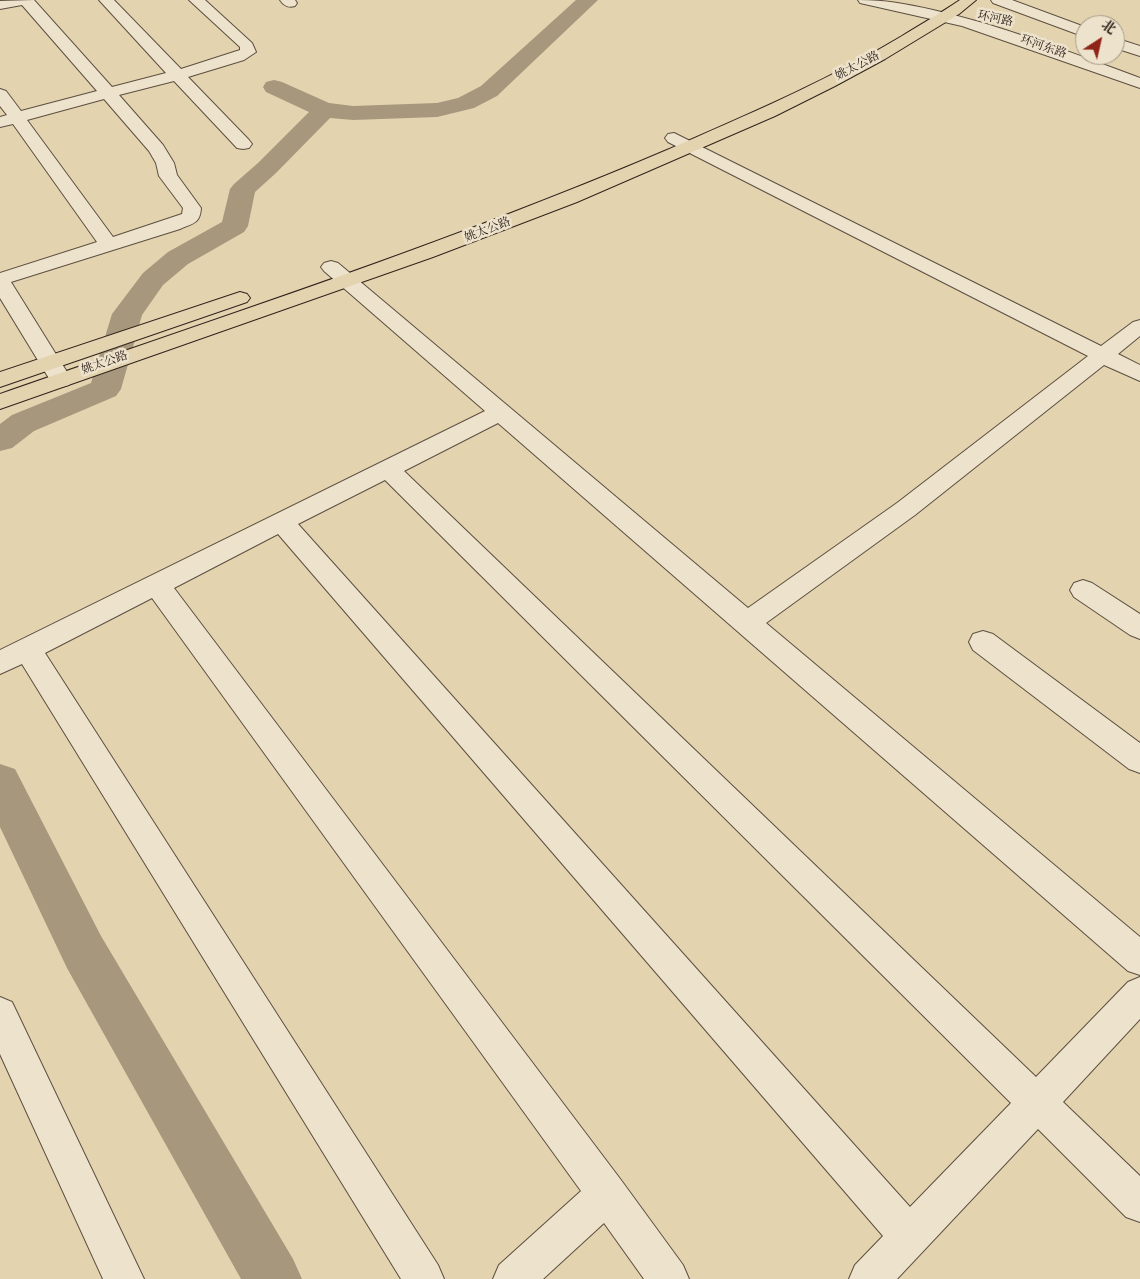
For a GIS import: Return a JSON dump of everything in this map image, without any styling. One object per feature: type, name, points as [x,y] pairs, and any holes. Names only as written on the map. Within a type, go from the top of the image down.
[{"type":"main road","points":[[941,9],[969,0]]},
{"type":"main road","name":"姚太公路","points":[[583,174],[674,138],[808,76],[872,42],[941,9]]},
{"type":"main road","name":"姚太公路","points":[[0,380],[56,371],[162,345],[335,270],[485,232],[692,147],[829,83],[941,9]]},
{"type":"main road","name":"姚太公路","points":[[0,402],[56,371],[180,318],[256,292]]},
{"type":"street","points":[[0,5],[25,0],[157,149],[165,163],[168,176],[192,208],[191,217],[173,225],[0,280],[56,371]]},
{"type":"street","points":[[106,0],[179,74],[243,144]]},
{"type":"street","points":[[8,119],[238,58],[248,52],[247,46],[196,0]]},
{"type":"street","name":"环河路","points":[[865,0],[941,9]]},
{"type":"street","name":"环河路","points":[[902,0],[1019,25],[1075,45]]},
{"type":"street","points":[[998,0],[1075,28]]},
{"type":"street","name":"环河东路","points":[[941,9],[1140,83]]},
{"type":"street","points":[[1125,46],[1140,51]]},
{"type":"street","points":[[1125,62],[1140,67]]},
{"type":"street","points":[[0,94],[8,119],[109,246]]},
{"type":"street","points":[[674,138],[1140,374]]},
{"type":"street","points":[[335,270],[1140,959]]},
{"type":"street","points":[[747,623],[906,509],[1140,326]]},
{"type":"street","points":[[424,1279],[14,657],[501,412]]},
{"type":"street","points":[[388,469],[1140,1203]]},
{"type":"street","points":[[282,522],[909,1236]]},
{"type":"street","points":[[157,585],[669,1279]]},
{"type":"street","points":[[1083,590],[1140,628]]},
{"type":"street","points":[[983,642],[1140,760]]},
{"type":"street","points":[[869,1279],[1140,994]]},
{"type":"street","points":[[0,1014],[124,1279]]},
{"type":"street","points":[[513,1279],[607,1194]]},
{"type":"waterway","points":[[324,110],[353,113],[437,110],[466,103],[489,91],[588,0]]},
{"type":"waterway","points":[[274,87],[324,110]]},
{"type":"waterway","points":[[0,440],[23,423],[105,389],[127,314],[153,279],[178,258],[235,226],[243,189],[267,168],[324,110]]},
{"type":"waterway","points":[[0,782],[84,952],[273,1279]]}]
